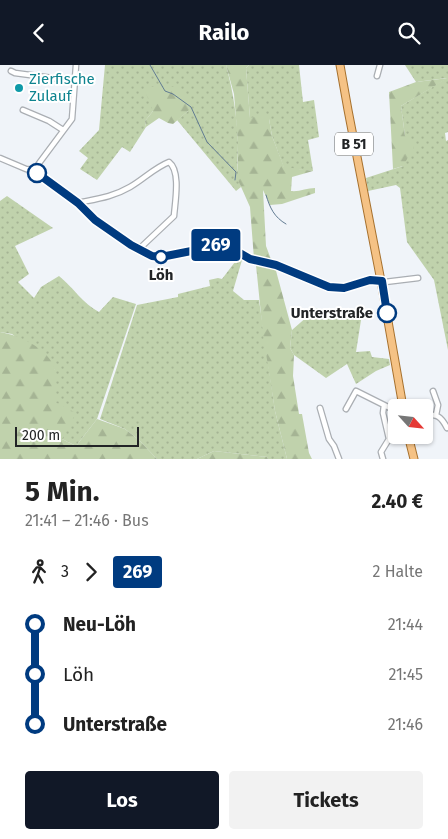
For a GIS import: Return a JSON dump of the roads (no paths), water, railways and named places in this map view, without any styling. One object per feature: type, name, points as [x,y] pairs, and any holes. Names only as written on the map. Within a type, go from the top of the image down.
[{"type":"main road","name":"B 51","points":[[340,65],[382,281],[402,399]]},
{"type":"main road","points":[[410,444],[414,459]]},
{"type":"street","points":[[34,170],[72,119],[76,65]]},
{"type":"street","points":[[377,76],[380,65]]},
{"type":"street","points":[[11,71],[75,81]]},
{"type":"street","points":[[23,110],[49,121],[63,130]]},
{"type":"street","points":[[0,159],[26,169],[34,170],[78,203],[95,220],[138,249],[152,256],[161,257],[222,245],[250,259],[276,265],[336,288],[344,288],[370,280],[385,282],[418,278]]},
{"type":"street","points":[[78,203],[114,195],[131,186],[158,166],[169,162],[175,168],[176,194],[173,218],[138,249]]},
{"type":"street","points":[[346,409],[356,391],[388,407]]},
{"type":"street","points":[[433,391],[438,405],[436,415],[442,418],[446,428]]},
{"type":"street","points":[[383,459],[381,452],[389,439],[383,413],[384,405]]},
{"type":"street","points":[[320,408],[329,439],[339,459]]},
{"type":"waterway","points":[[150,65],[165,91],[173,94],[191,107],[207,142],[236,172],[235,180]]},
{"type":"waterway","points":[[266,195],[273,212],[286,224]]},
{"type":"place","name":"Zierfische Zulauf","points":[[19,88]]},
{"type":"place","name":"Löh","points":[[161,257]]},
{"type":"place","name":"Unterstraße","points":[[387,313]]}]
